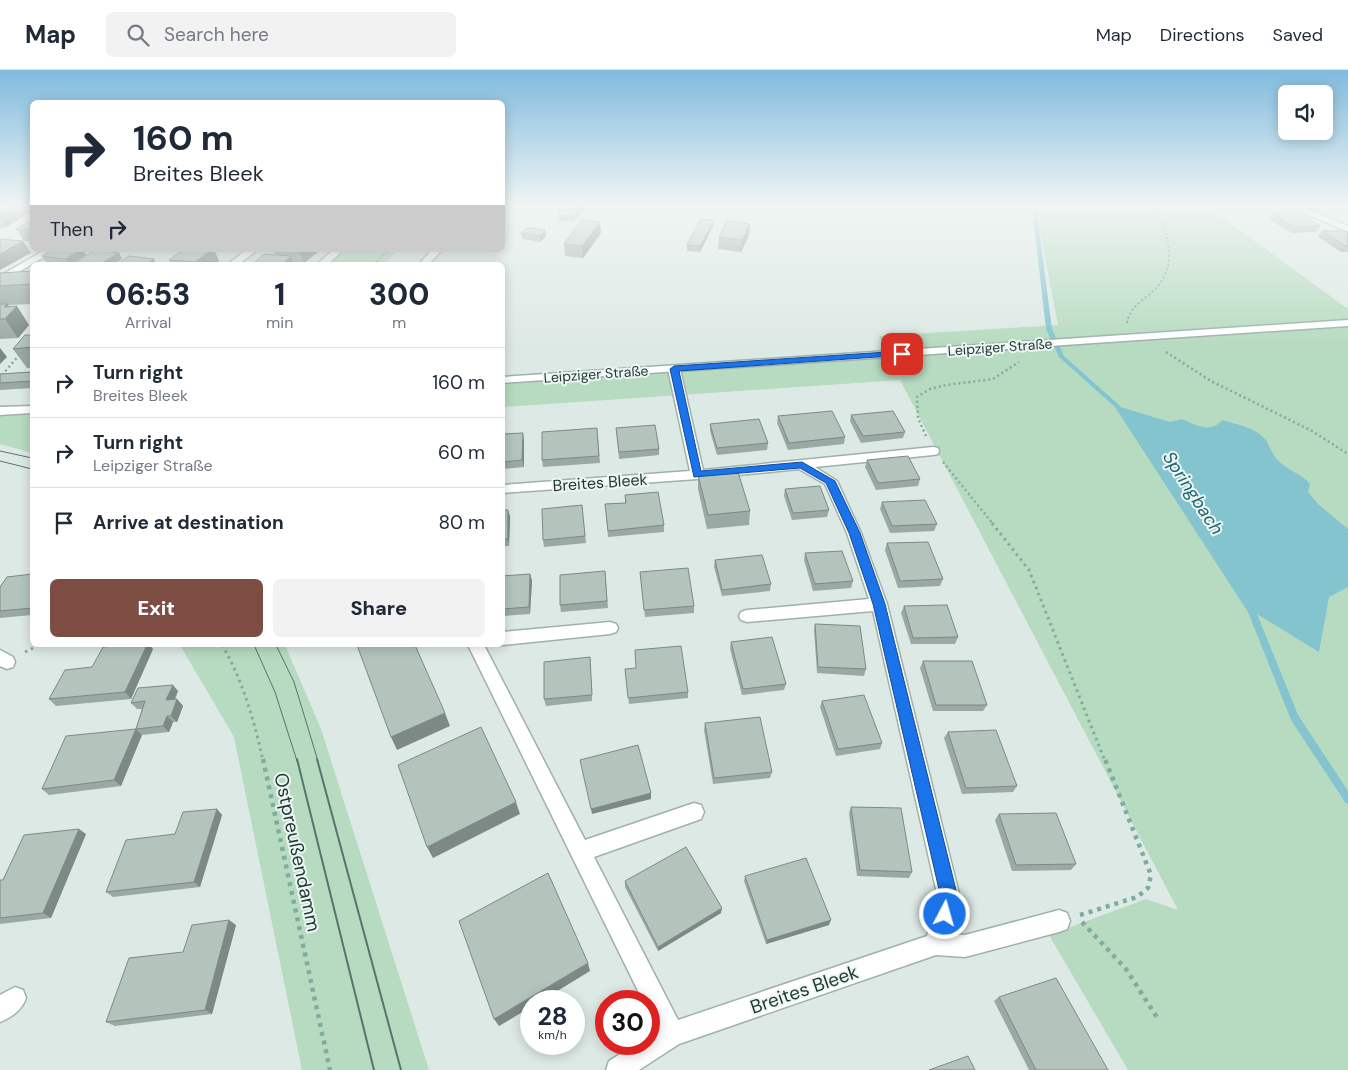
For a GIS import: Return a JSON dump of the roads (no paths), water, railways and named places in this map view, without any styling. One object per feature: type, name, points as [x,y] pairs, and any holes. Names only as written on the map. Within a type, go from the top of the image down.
[{"type":"street","points":[[0,280],[46,253]]},
{"type":"street","points":[[236,262],[248,253]]},
{"type":"street","points":[[324,262],[335,253]]},
{"type":"street","points":[[426,262],[435,253]]},
{"type":"street","points":[[17,269],[30,271]]},
{"type":"street","name":"Leipziger Straße","points":[[505,380],[1348,323]]},
{"type":"street","points":[[674,369],[697,475]]},
{"type":"street","points":[[0,411],[30,410]]},
{"type":"street","name":"Breites Bleek","points":[[505,489],[697,475],[933,451]]},
{"type":"street","points":[[802,465],[830,481],[854,533],[879,604],[950,898],[936,944]]},
{"type":"street","points":[[747,616],[879,604]]},
{"type":"street","points":[[505,639],[610,628]]},
{"type":"street","points":[[477,647],[672,1034]]},
{"type":"street","points":[[580,852],[694,812]]},
{"type":"street","name":"Breites Bleek","points":[[618,1070],[672,1034],[936,944],[965,946],[1059,921]]},
{"type":"water","points":[[1117,406],[1170,422],[1182,419],[1197,426],[1213,427],[1222,420],[1253,430],[1263,437],[1273,454],[1285,467],[1304,478],[1310,484],[1308,492],[1318,504],[1348,529],[1348,587],[1329,597],[1319,652],[1252,611]]},
{"type":"waterway","name":"Springbach","points":[[1040,253],[1049,329],[1062,357],[1117,406],[1252,611],[1294,717],[1348,799]]},
{"type":"tram line","points":[[0,451],[30,458]]},
{"type":"tram line","points":[[0,461],[30,468]]},
{"type":"tram line","points":[[255,647],[275,692],[297,761]]},
{"type":"tram line","points":[[277,647],[294,682],[318,761]]},
{"type":"tram line","points":[[297,759],[374,1070]]},
{"type":"tram line","points":[[317,759],[401,1070]]}]
